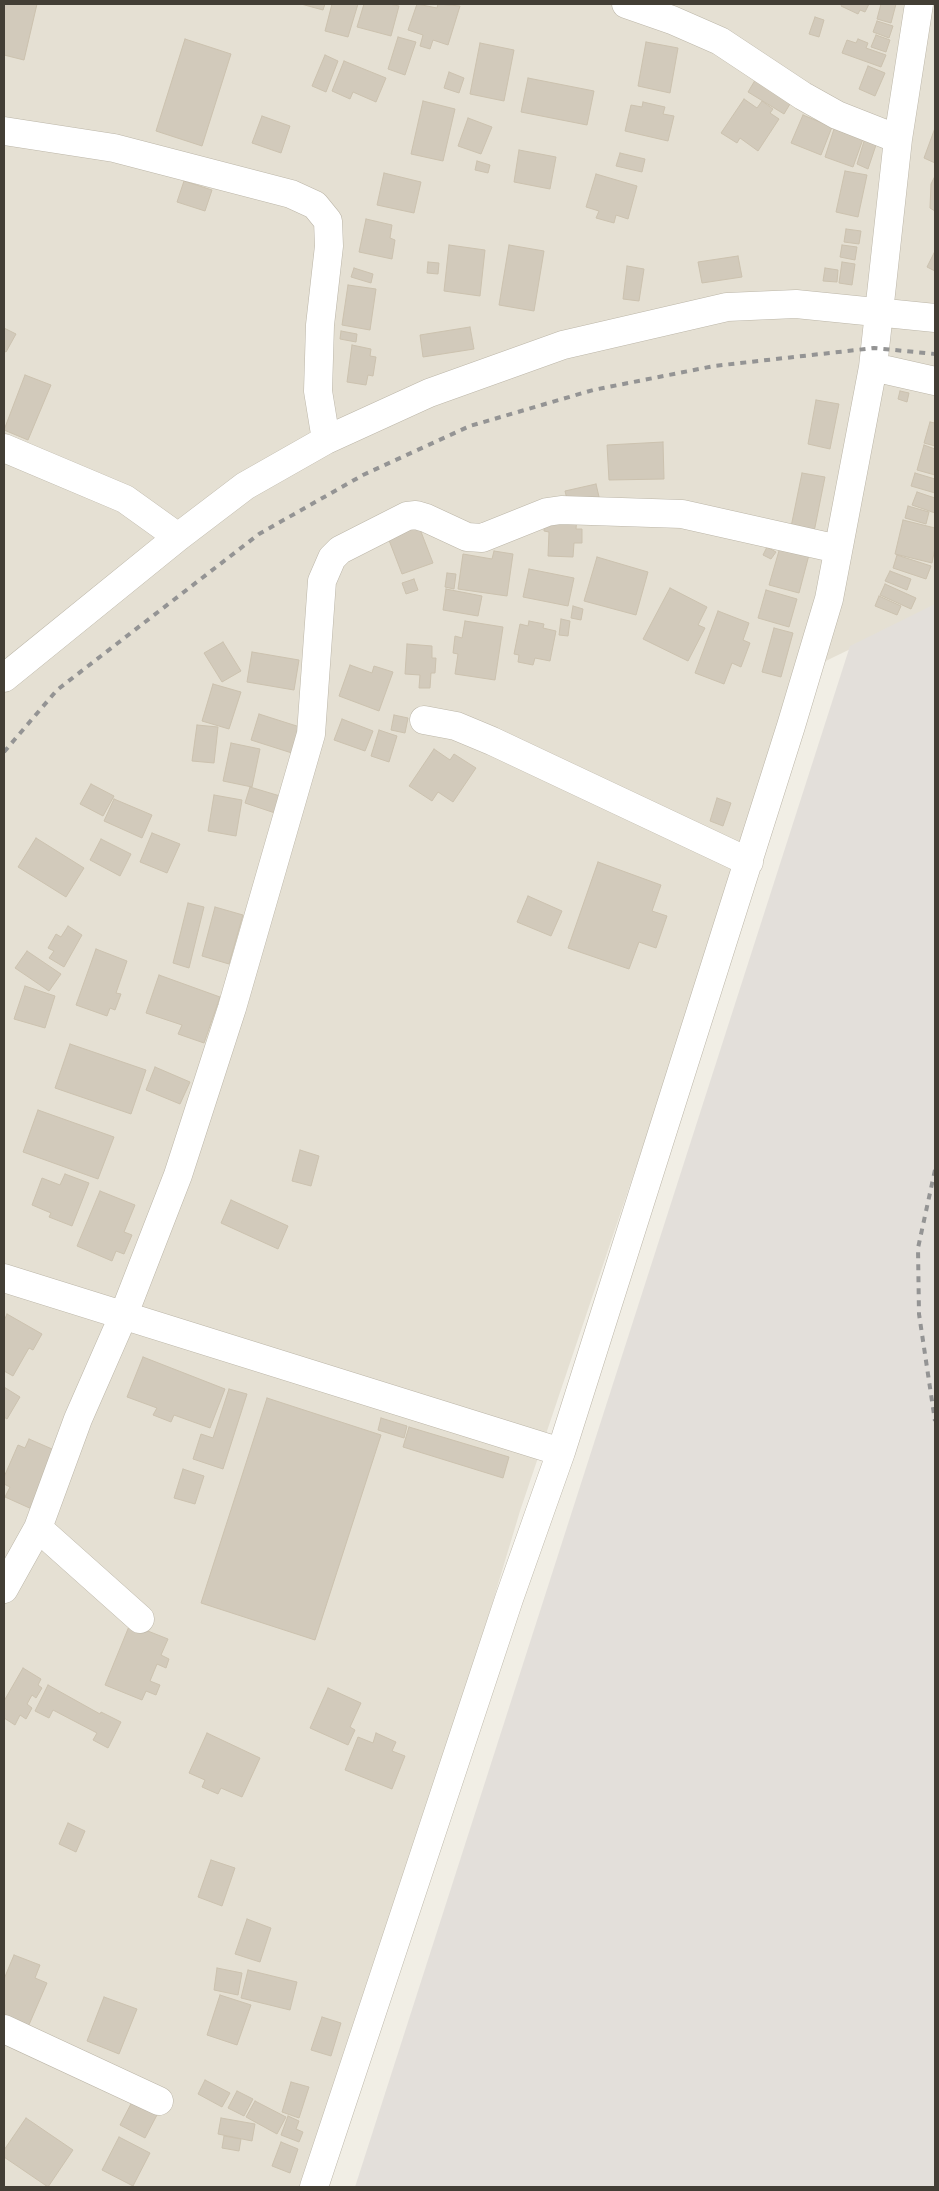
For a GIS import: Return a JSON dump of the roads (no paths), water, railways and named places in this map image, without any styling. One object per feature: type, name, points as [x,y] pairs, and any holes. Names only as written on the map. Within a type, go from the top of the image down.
[{"type":"street","points":[[626,4],[672,20],[720,41],[802,96],[837,115],[898,139]]},
{"type":"street","points":[[314,2187],[510,1599],[561,1452],[748,862],[829,599],[872,367],[898,139],[919,4]]},
{"type":"street","points":[[4,131],[114,148],[291,194],[315,205],[328,222],[318,391],[326,440]]},
{"type":"street","points":[[4,678],[178,537],[245,486],[326,440],[429,393],[562,345],[727,307],[796,304],[935,318]]},
{"type":"street","points":[[872,367],[935,380]]},
{"type":"street","points":[[4,448],[125,499],[178,537]]},
{"type":"street","points":[[4,1589],[38,1528],[78,1419],[124,1314],[178,1175],[232,1008],[312,734],[322,581],[329,564],[340,550],[408,516],[416,515],[426,518],[467,537],[482,538],[547,512],[561,510],[682,514],[838,549]]},
{"type":"street","points":[[424,720],[456,726],[492,741],[748,862]]},
{"type":"street","points":[[4,1278],[561,1452]]},
{"type":"street","points":[[38,1528],[140,1619]]},
{"type":"street","points":[[4,2029],[159,2101]]},
{"type":"railway","points":[[4,752],[57,690],[259,534],[363,475],[470,426],[593,390],[714,366],[874,348],[935,354]]},
{"type":"railway","points":[[935,1170],[918,1248],[919,1314],[935,1421]]}]
